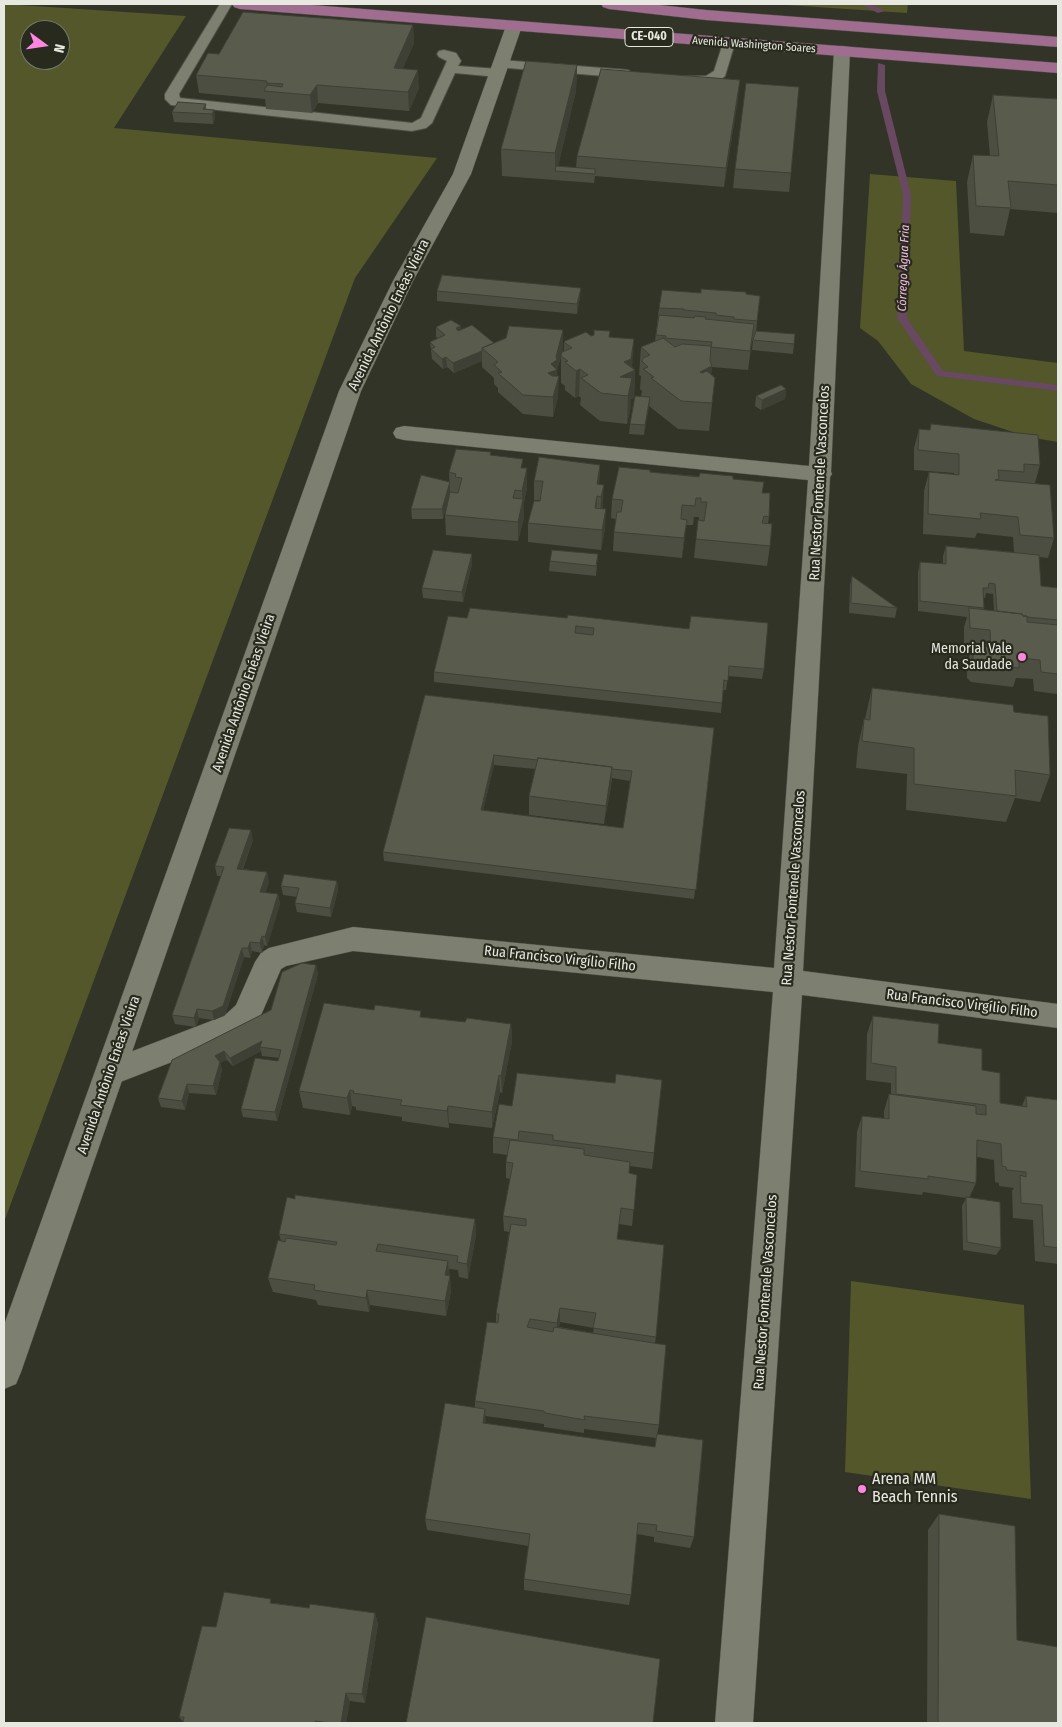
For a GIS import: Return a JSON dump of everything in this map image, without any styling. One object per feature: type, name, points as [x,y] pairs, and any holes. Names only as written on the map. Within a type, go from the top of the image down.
[{"type":"highway","name":"Avenida Washington Soares","points":[[240,4],[1058,68]]},
{"type":"highway","name":"Avenida Washington Soares","points":[[609,4],[706,15],[1058,42]]},
{"type":"street","name":"Avenida Antônio Enéas Vieira","points":[[4,1372],[350,391],[403,281],[462,174],[514,26]]},
{"type":"street","name":"Rua Nestor Fontenele Vasconcelos","points":[[734,1723],[788,981],[821,474],[842,51]]},
{"type":"street","points":[[404,433],[821,474]]},
{"type":"street","name":"Rua Francisco Virgílio Filho","points":[[110,1074],[234,1025],[248,1013],[264,970],[270,961],[279,956],[353,939],[788,981],[1058,1016]]},
{"type":"lane","points":[[226,4],[172,94],[172,99],[176,102],[412,126],[421,125],[428,120],[454,61],[451,56],[444,54]]},
{"type":"lane","points":[[677,78],[707,80],[714,78],[720,73],[729,43]]},
{"type":"lane","points":[[450,69],[500,68],[638,75]]},
{"type":"green space","points":[[4,4],[186,16],[114,128],[437,158],[355,278],[4,1222]]},
{"type":"green space","points":[[771,4],[908,4],[907,13]]},
{"type":"green space","points":[[870,174],[956,181],[964,351],[1058,363],[1058,442],[1028,437],[974,419],[911,384],[878,341],[860,328]]},
{"type":"green space","points":[[851,1281],[1024,1305],[1031,1499],[845,1472]]},
{"type":"building","points":[[243,12],[413,25],[394,68],[418,70],[408,92],[317,85],[310,95],[264,91],[267,85],[282,87],[283,84],[266,83],[267,81],[196,75],[208,53],[219,54]]},
{"type":"building","points":[[526,61],[577,65],[555,153],[501,149]]},
{"type":"building","points":[[601,69],[740,80],[726,168],[577,156]]},
{"type":"building","points":[[746,83],[799,87],[791,173],[735,169]]},
{"type":"building","points":[[993,95],[1058,99],[1058,185],[1008,181],[1011,208],[976,206],[973,155],[999,156]]},
{"type":"building","points":[[178,102],[206,104],[203,109],[214,110],[212,114],[172,112]]},
{"type":"building","points":[[556,166],[595,169],[595,174],[555,171]]},
{"type":"building","points":[[442,275],[581,288],[577,304],[437,291]]},
{"type":"building","points":[[701,289],[746,292],[746,294],[760,296],[757,321],[734,319],[734,317],[716,315],[716,313],[659,308],[662,290],[701,293]]},
{"type":"building","points":[[659,315],[694,318],[695,316],[706,317],[705,319],[754,324],[750,351],[711,347],[712,342],[665,338],[666,336],[656,335]]},
{"type":"building","points":[[451,320],[461,326],[456,328],[458,331],[472,325],[494,343],[482,348],[482,351],[453,363],[446,357],[442,359],[431,349],[435,347],[430,342],[445,335],[436,327]]},
{"type":"building","points":[[509,326],[563,330],[556,357],[557,360],[551,364],[557,370],[548,373],[552,376],[559,376],[553,397],[523,395],[498,373],[502,372],[494,365],[498,362],[482,348],[506,338]]},
{"type":"building","points":[[594,330],[610,331],[609,337],[634,339],[631,359],[624,362],[635,370],[620,377],[632,378],[628,396],[601,393],[581,378],[588,375],[580,369],[576,371],[561,356],[562,352],[572,348],[565,341],[586,332],[591,336],[594,335]]},
{"type":"building","points":[[756,331],[795,334],[794,344],[753,340]]},
{"type":"building","points":[[663,338],[675,347],[682,344],[711,346],[710,361],[712,366],[700,372],[707,371],[715,378],[712,403],[681,401],[651,378],[654,377],[643,369],[648,367],[642,361],[643,358],[650,355],[641,347]]},
{"type":"building","points":[[781,385],[786,389],[762,400],[756,396]]},
{"type":"building","points":[[635,396],[650,397],[645,425],[630,424]]},
{"type":"building","points":[[931,424],[1038,435],[1040,465],[1024,464],[1024,472],[998,470],[999,479],[995,480],[1050,485],[1054,538],[1020,535],[1018,517],[980,513],[981,519],[928,514],[929,472],[959,475],[959,454],[918,450],[919,429],[930,430]]},
{"type":"building","points":[[456,449],[491,452],[490,455],[523,459],[521,468],[527,468],[522,491],[515,490],[513,498],[523,499],[518,522],[445,515],[450,492],[458,493],[462,478],[455,477],[456,474],[449,472]]},
{"type":"building","points":[[539,457],[600,465],[597,484],[604,485],[601,497],[597,496],[595,508],[606,509],[602,530],[528,523],[534,501],[540,501],[543,481],[534,481]]},
{"type":"building","points":[[619,467],[699,477],[700,473],[733,476],[733,479],[764,482],[762,493],[770,493],[769,517],[764,516],[762,523],[772,524],[770,546],[696,539],[698,520],[704,521],[707,502],[701,502],[701,498],[696,498],[695,506],[682,505],[681,519],[687,520],[684,538],[614,532],[617,512],[621,512],[623,500],[612,499]]},
{"type":"building","points":[[421,475],[450,482],[442,509],[411,509]]},
{"type":"building","points":[[946,546],[1039,555],[1041,586],[1058,588],[1058,620],[1027,617],[1022,614],[997,611],[995,584],[989,583],[988,588],[983,588],[984,608],[920,601],[920,562],[946,564]]},
{"type":"building","points":[[433,550],[472,554],[462,592],[422,588]]},
{"type":"building","points":[[552,550],[598,554],[596,566],[550,561]]},
{"type":"building","points":[[852,576],[897,608],[851,603]]},
{"type":"building","points":[[470,608],[567,618],[568,615],[689,629],[691,616],[768,623],[764,669],[729,666],[728,681],[724,680],[722,703],[434,672],[448,616],[467,618]],"holes":[[[576,626],[594,628],[593,635],[575,633]]]},
{"type":"building","points":[[969,608],[1022,614],[1027,616],[1027,622],[1058,625],[1058,674],[1041,672],[1040,660],[1019,658],[1019,668],[977,663],[973,659],[973,645],[991,647],[990,630],[970,628]]},
{"type":"building","points":[[872,688],[1013,705],[1014,712],[1048,716],[1050,775],[1015,770],[1016,796],[914,784],[914,748],[862,741],[864,719],[870,720]]},
{"type":"building","points":[[425,695],[714,728],[696,890],[383,852]],"holes":[[[494,755],[537,760],[538,758],[632,771],[623,828],[481,810]]]},
{"type":"building","points":[[538,758],[612,767],[606,806],[529,796]]},
{"type":"building","points":[[229,828],[251,830],[237,869],[267,872],[260,892],[278,894],[265,937],[262,936],[260,943],[250,942],[248,948],[242,948],[223,1006],[212,1011],[197,1009],[194,1018],[172,1015],[224,867],[215,866]]},
{"type":"building","points":[[284,874],[337,881],[330,908],[295,903],[299,888],[281,886]]},
{"type":"building","points":[[302,963],[316,965],[275,1112],[241,1109],[255,1058],[278,1061],[281,1050],[260,1047],[262,1041],[230,1058],[224,1051],[215,1056],[220,1062],[213,1086],[187,1084],[182,1101],[158,1098],[172,1060],[271,1010],[282,972]]},
{"type":"building","points":[[324,1003],[374,1010],[375,1005],[421,1011],[420,1017],[465,1022],[467,1018],[511,1024],[492,1112],[448,1106],[447,1111],[400,1105],[402,1100],[353,1093],[354,1091],[350,1090],[347,1098],[299,1091]]},
{"type":"building","points":[[873,1016],[939,1024],[938,1043],[982,1049],[982,1070],[1000,1073],[1000,1103],[1027,1107],[1026,1096],[1058,1100],[1058,1248],[1044,1246],[1042,1205],[1021,1203],[1020,1175],[1026,1177],[1026,1172],[1007,1170],[1006,1167],[1002,1166],[1001,1144],[977,1140],[976,1183],[928,1176],[928,1179],[860,1171],[862,1116],[889,1119],[889,1094],[976,1106],[976,1114],[986,1115],[986,1105],[896,1094],[896,1067],[871,1063]]},
{"type":"building","points":[[517,1073],[615,1083],[616,1074],[662,1080],[654,1153],[553,1140],[553,1135],[519,1131],[518,1140],[493,1137],[499,1104],[512,1106]]},
{"type":"building","points":[[510,1140],[584,1149],[584,1155],[630,1162],[629,1173],[637,1175],[634,1210],[621,1208],[617,1239],[664,1245],[656,1337],[593,1328],[596,1313],[560,1308],[557,1323],[530,1319],[527,1327],[553,1332],[554,1327],[666,1345],[659,1425],[584,1416],[585,1420],[545,1413],[544,1411],[475,1401],[487,1322],[498,1323],[499,1314],[496,1314],[511,1224],[526,1226],[526,1219],[503,1216],[513,1163],[506,1162]]},
{"type":"building","points":[[295,1195],[475,1219],[467,1264],[457,1262],[458,1256],[378,1244],[376,1251],[448,1261],[445,1275],[450,1276],[445,1301],[367,1290],[366,1298],[314,1290],[315,1285],[268,1278],[278,1240],[285,1242],[286,1238],[336,1245],[337,1242],[279,1234],[287,1197],[295,1199]]},
{"type":"building","points":[[966,1197],[1000,1202],[1001,1248],[967,1242]]},
{"type":"building","points":[[445,1403],[485,1409],[483,1423],[655,1447],[657,1434],[703,1440],[694,1537],[656,1531],[657,1525],[638,1523],[631,1595],[524,1579],[530,1534],[425,1519]]},
{"type":"building","points":[[939,1514],[1015,1526],[1017,1640],[1058,1647],[1058,1723],[938,1723]]},
{"type":"building","points":[[224,1592],[271,1599],[270,1603],[309,1608],[310,1604],[375,1613],[362,1694],[346,1693],[341,1723],[315,1721],[315,1723],[183,1723],[184,1717],[179,1717],[202,1626],[216,1627]]},
{"type":"building","points":[[426,1617],[660,1659],[653,1723],[406,1723]]},
{"type":"waterway","name":"Córrego Água Fria","points":[[864,4],[881,11]]},
{"type":"waterway","name":"Córrego Água Fria","points":[[881,65],[881,91],[907,195],[902,318],[940,374],[1058,388]]},
{"type":"place","name":"Memorial Vale da Saudade","points":[[1022,657]]},
{"type":"place","name":"Arena MM Beach Tennis","points":[[862,1489]]}]
